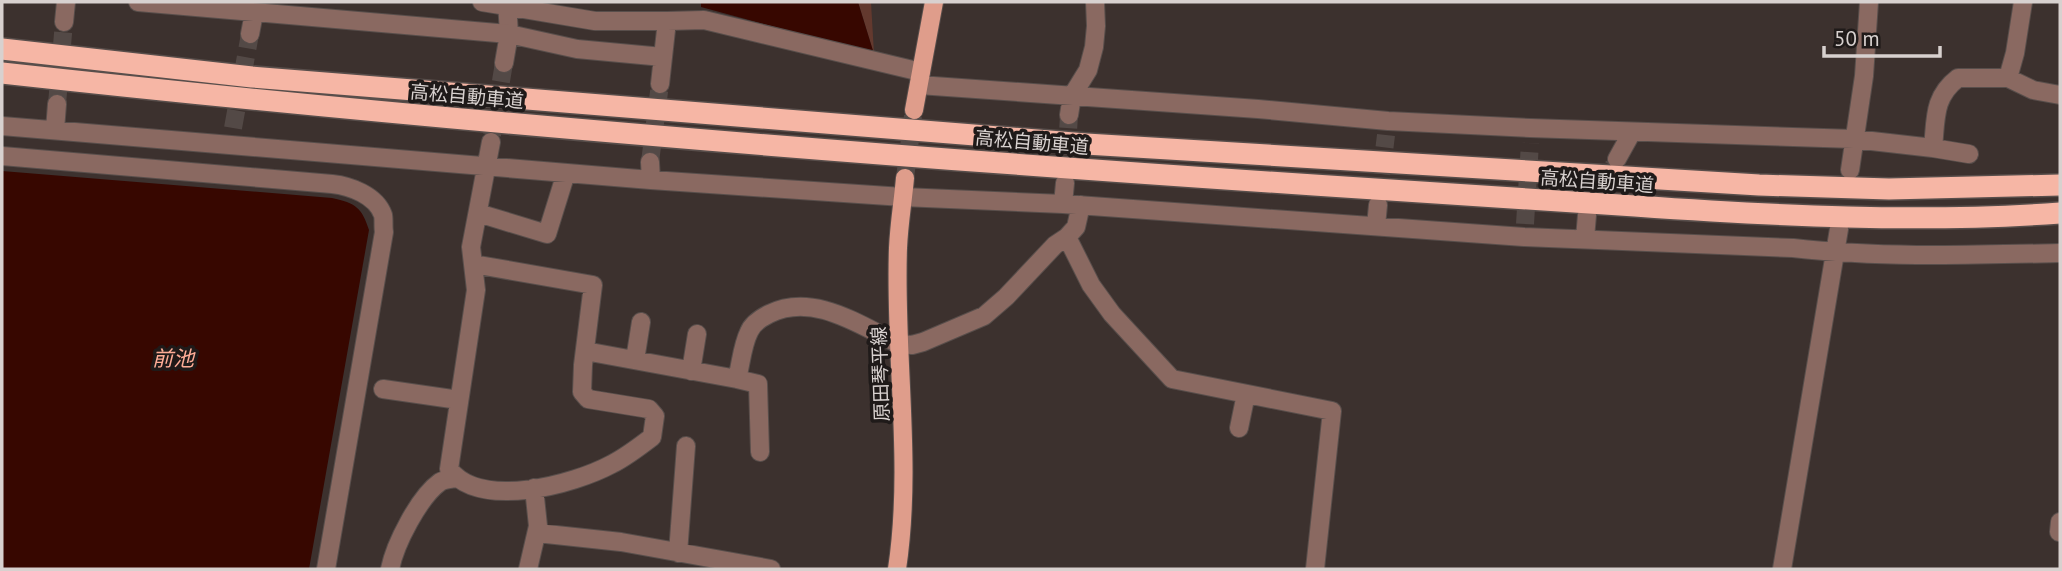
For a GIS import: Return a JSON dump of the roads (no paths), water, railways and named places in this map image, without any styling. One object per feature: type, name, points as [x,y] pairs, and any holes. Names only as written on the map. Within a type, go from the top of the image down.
[{"type":"highway","name":"高松自動車道","points":[[2,49],[252,77],[1086,145],[1759,185],[1889,189],[2060,185]]},
{"type":"highway","name":"高松自動車道","points":[[2,73],[250,100],[1102,171],[1754,214],[1873,218],[2060,213]]},
{"type":"main road","points":[[914,110],[934,2]]},
{"type":"main road","name":"原田琴平線","points":[[897,569],[903,507],[898,250],[905,178]]},
{"type":"street","points":[[64,22],[66,2]]},
{"type":"street","points":[[138,2],[509,34],[577,50],[663,57]]},
{"type":"street","points":[[482,2],[555,8],[595,21],[704,20],[920,79],[1072,96],[1245,108],[1387,128],[1530,135],[1632,132],[1854,139],[1969,154]]},
{"type":"street","points":[[1069,115],[1072,96],[1088,70],[1096,26],[1095,2]]},
{"type":"street","points":[[1850,170],[1864,76],[1869,2]]},
{"type":"street","points":[[2008,78],[2024,2]]},
{"type":"street","points":[[504,63],[509,34],[507,4]]},
{"type":"street","points":[[250,34],[254,13]]},
{"type":"street","points":[[660,84],[667,21]]},
{"type":"street","points":[[1934,148],[1937,109],[1942,92],[1958,78],[2008,78],[2033,90],[2060,95]]},
{"type":"street","points":[[55,130],[57,104]]},
{"type":"street","points":[[2,126],[232,136],[487,166],[903,197],[1072,204],[1376,226],[1525,230],[1585,238],[1793,248],[1835,253],[1971,256],[2060,253]]},
{"type":"street","points":[[1617,159],[1632,132]]},
{"type":"street","points":[[473,264],[593,285],[582,392],[588,399],[649,409],[655,416],[652,437],[610,466],[580,477],[534,488],[494,492],[457,478],[449,469],[476,290],[471,247],[491,142]]},
{"type":"street","points":[[2,156],[332,184],[354,189],[374,202],[383,214],[384,232],[326,569]]},
{"type":"street","points":[[650,162],[651,180]]},
{"type":"street","points":[[478,213],[547,234],[566,173]]},
{"type":"street","points":[[737,379],[749,330],[761,318],[778,310],[814,306],[899,344],[912,345],[984,316],[1076,227],[1065,183]]},
{"type":"street","points":[[1376,226],[1378,205]]},
{"type":"street","points":[[1585,238],[1587,215]]},
{"type":"street","points":[[1782,569],[1839,229]]},
{"type":"street","points":[[1067,237],[1091,285],[1112,314],[1171,379],[1332,411],[1315,569]]},
{"type":"street","points":[[635,360],[641,322]]},
{"type":"street","points":[[691,371],[697,334]]},
{"type":"street","points":[[585,351],[758,384],[760,452]]},
{"type":"street","points":[[383,389],[459,400]]},
{"type":"street","points":[[1239,428],[1246,394]]},
{"type":"street","points":[[678,552],[686,446]]},
{"type":"street","points":[[390,569],[401,537],[427,496],[442,481],[457,478]]},
{"type":"street","points":[[528,569],[537,533],[534,488]]},
{"type":"street","points":[[537,533],[621,542],[771,569]]},
{"type":"water","points":[[701,2],[858,2],[874,54],[701,7]]},
{"type":"water","name":"前池","points":[[2,171],[332,198],[347,202],[361,212],[369,230],[309,569],[2,569]]},
{"type":"tunnel","points":[[57,104],[64,22]]},
{"type":"tunnel","points":[[233,128],[250,34]]},
{"type":"tunnel","points":[[492,135],[504,63]]},
{"type":"tunnel","points":[[650,162],[660,84]]},
{"type":"tunnel","points":[[1065,182],[1069,115]]},
{"type":"tunnel","points":[[905,178],[913,116]]},
{"type":"tunnel","points":[[1378,201],[1386,135]]},
{"type":"tunnel","points":[[1525,224],[1530,143]]},
{"type":"tunnel","points":[[1587,214],[1614,165]]}]
